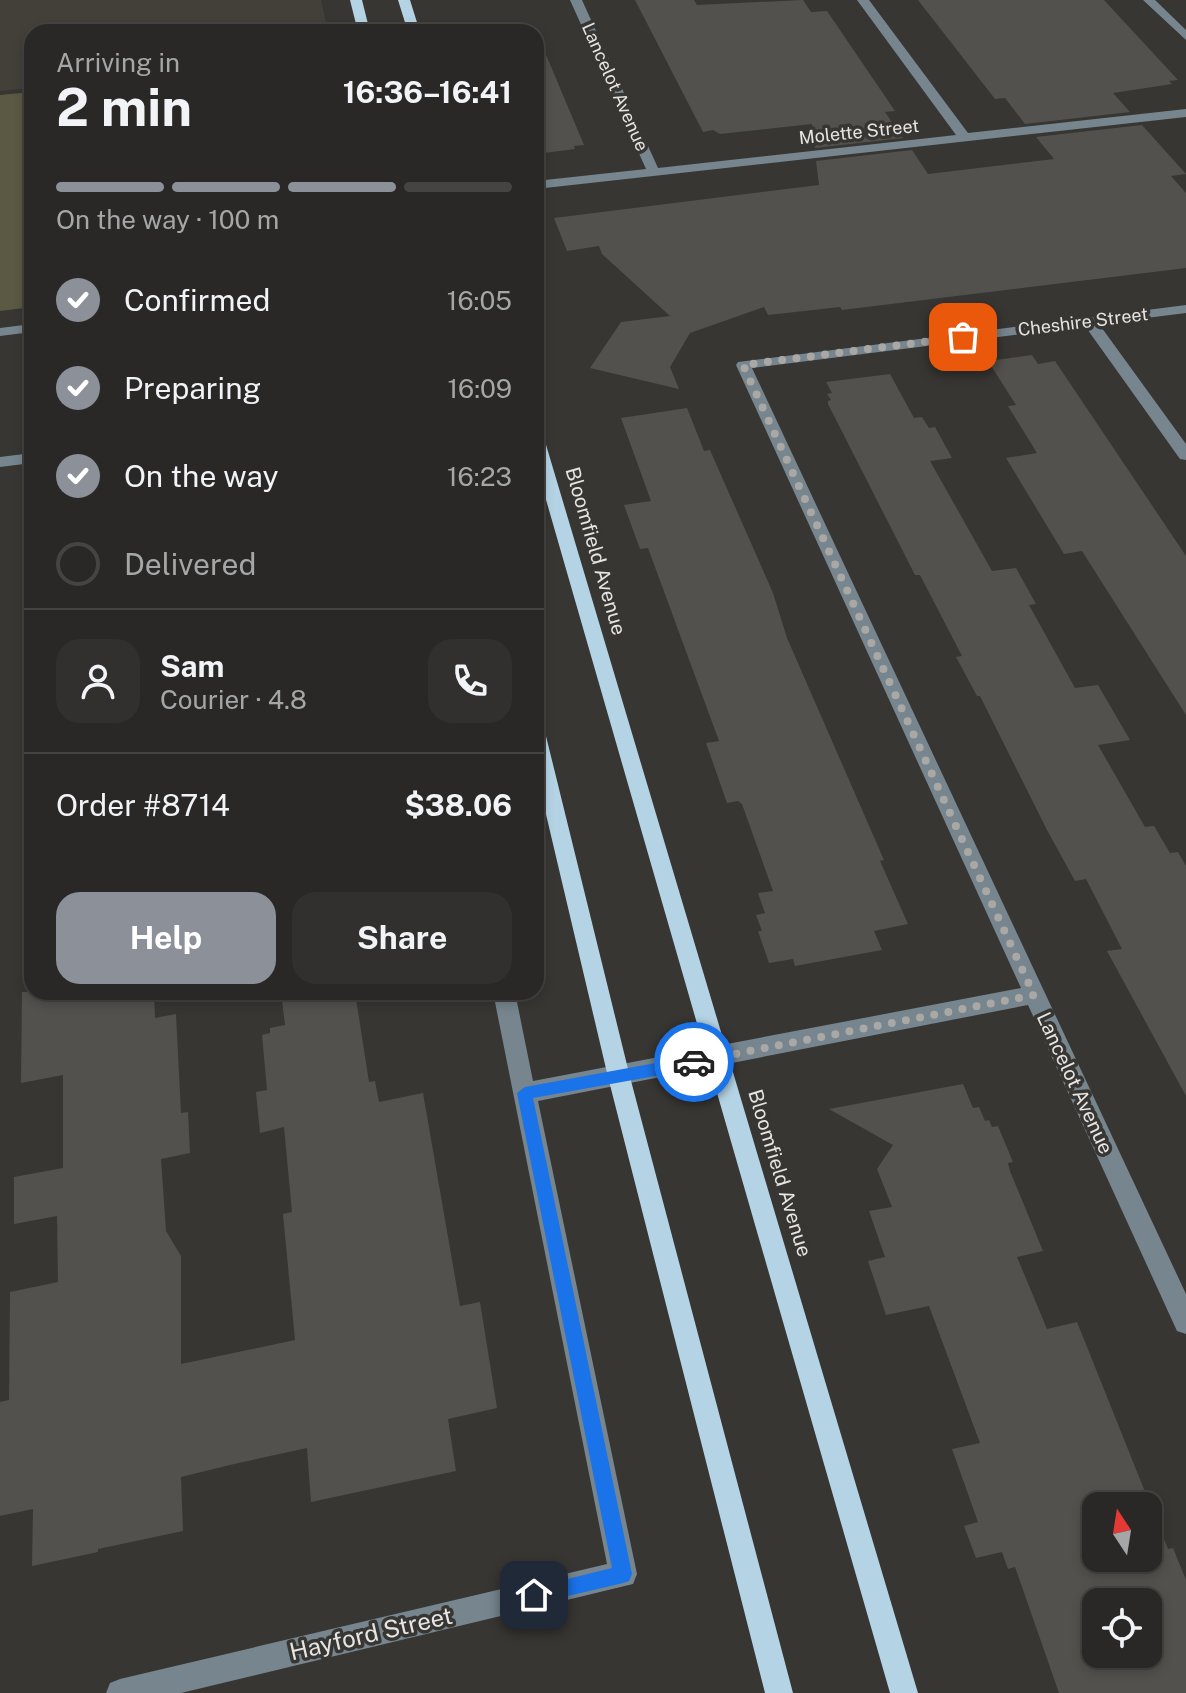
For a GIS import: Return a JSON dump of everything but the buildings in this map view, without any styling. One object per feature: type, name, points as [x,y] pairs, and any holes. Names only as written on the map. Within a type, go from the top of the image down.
[{"type":"main road","points":[[356,0],[362,24]]},
{"type":"main road","points":[[404,0],[412,24]]},
{"type":"main road","name":"Bloomfield Avenue","points":[[544,465],[904,1693]]},
{"type":"main road","points":[[544,765],[619,1077],[779,1693]]},
{"type":"street","name":"Lancelot Avenue","points":[[576,0],[654,173]]},
{"type":"street","points":[[863,0],[965,138]]},
{"type":"street","points":[[1149,0],[1186,37]]},
{"type":"street","name":"Molette Street","points":[[544,184],[1186,113]]},
{"type":"street","name":"Cheshire Street","points":[[743,365],[1186,309]]},
{"type":"street","points":[[1089,321],[1186,455]]},
{"type":"street","points":[[0,332],[24,329]]},
{"type":"street","name":"Lancelot Avenue","points":[[743,365],[1186,1322]]},
{"type":"street","points":[[0,462],[24,459]]},
{"type":"street","points":[[506,1000],[525,1093],[1034,995]]},
{"type":"street","name":"Hayford Street","points":[[120,1693],[623,1574],[525,1093]]},
{"type":"shaded area","points":[[0,0],[321,0],[326,24],[24,24],[24,89],[0,91]]},
{"type":"shaded area","points":[[24,93],[24,308],[0,311],[0,95]]},
{"type":"way so far","points":[[694,1062],[1034,995],[743,365],[963,337]]},
{"type":"route","points":[[534,1595],[623,1574],[525,1093],[694,1062]]}]
